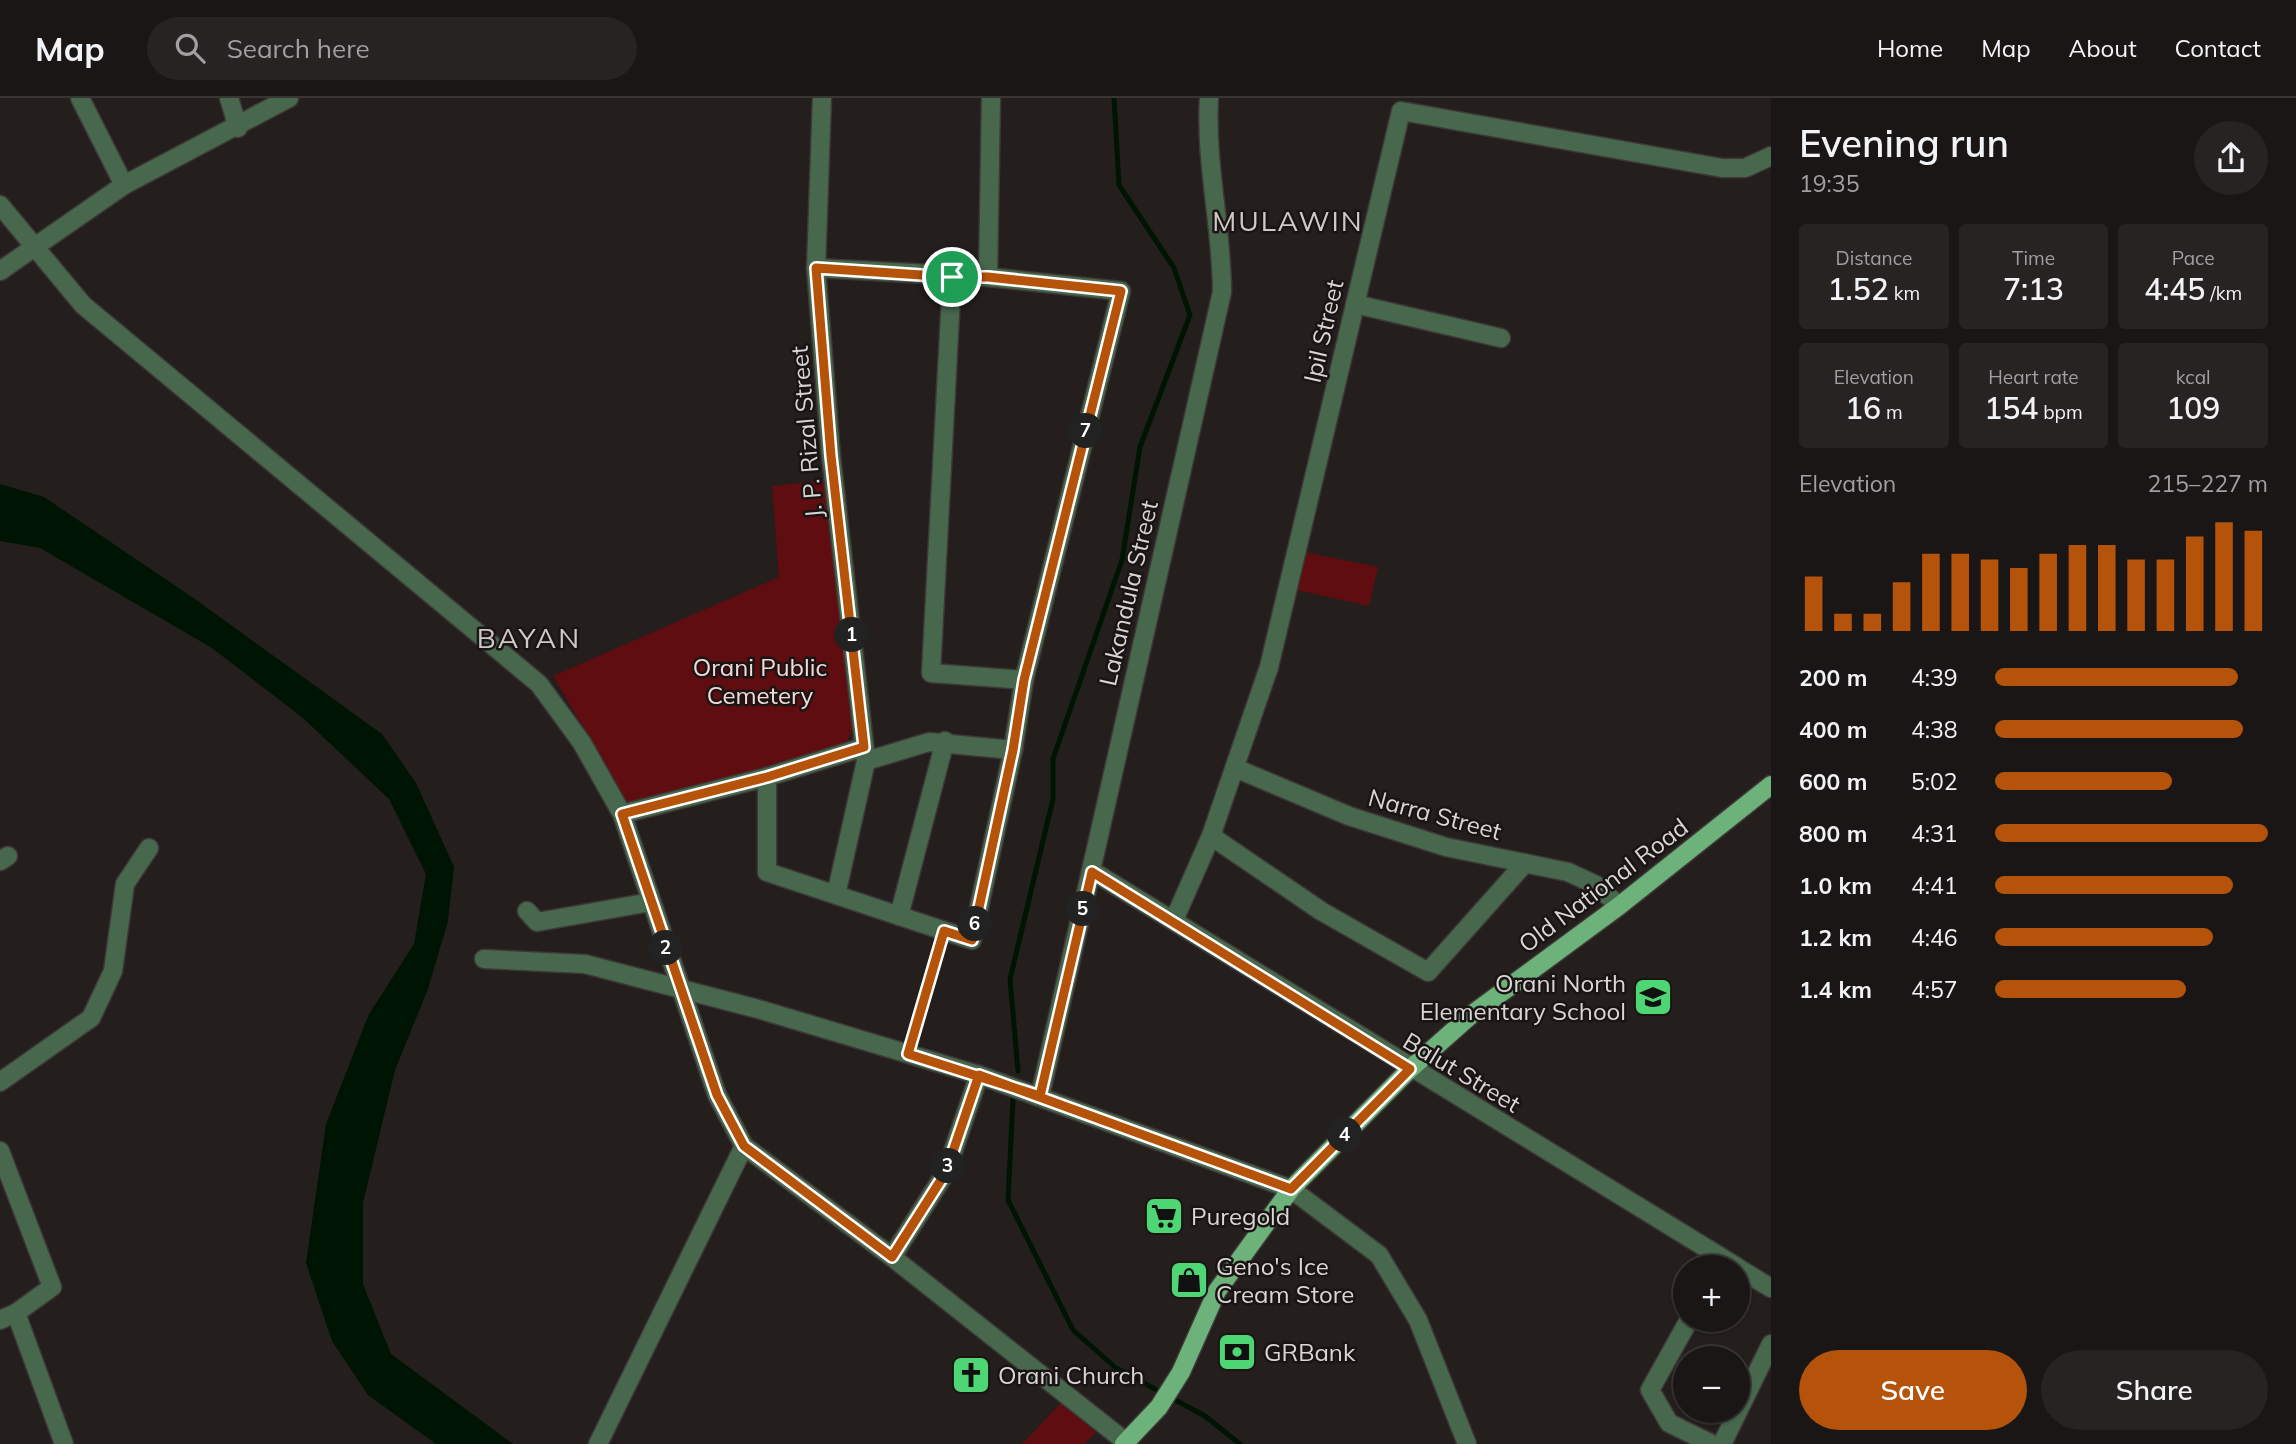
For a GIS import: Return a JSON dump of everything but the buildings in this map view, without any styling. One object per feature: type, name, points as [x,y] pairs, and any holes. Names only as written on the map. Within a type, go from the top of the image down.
[{"type":"main road","name":"Old National Road","points":[[1125,1443],[1159,1407],[1217,1291],[1291,1189],[1410,1069],[1471,1015],[1619,906],[1771,785]]},
{"type":"street","points":[[80,98],[124,185]]},
{"type":"street","points":[[229,98],[238,128]]},
{"type":"street","points":[[0,271],[33,245],[124,185],[238,128],[289,98]]},
{"type":"street","name":"J. P. Rizal Street","points":[[822,98],[816,268],[831,456],[865,754],[836,895]]},
{"type":"street","points":[[988,277],[991,98]]},
{"type":"street","name":"Lakandula Street","points":[[1040,1096],[1222,292],[1222,256],[1211,162],[1209,98]]},
{"type":"street","name":"Ipil Street","points":[[1174,920],[1212,836],[1269,667],[1402,104],[1722,168],[1745,168],[1771,156]]},
{"type":"street","points":[[0,205],[83,305],[539,684],[582,743],[622,814],[717,1095],[744,1146],[892,1257],[1125,1443]]},
{"type":"street","points":[[767,777],[767,872],[972,940],[1013,750],[1024,680],[1121,291],[988,277],[816,268]]},
{"type":"street","points":[[952,277],[931,673],[1024,680]]},
{"type":"street","points":[[1355,304],[1501,338]]},
{"type":"street","points":[[622,814],[865,754],[929,742],[945,741],[1013,750]]},
{"type":"street","points":[[899,916],[945,741]]},
{"type":"street","name":"Narra Street","points":[[1234,768],[1349,816],[1446,847],[1568,872],[1596,885],[1619,906]]},
{"type":"street","points":[[1212,836],[1321,911],[1428,972],[1525,863]]},
{"type":"street","points":[[0,1082],[92,1018],[113,971],[125,884],[149,848]]},
{"type":"street","name":"Balut Street","points":[[1092,872],[1174,920],[1713,1255]]},
{"type":"street","points":[[527,911],[537,922],[651,901]]},
{"type":"street","points":[[484,959],[585,964],[679,988],[979,1075],[1291,1189],[1379,1255],[1418,1320],[1466,1444]]},
{"type":"street","points":[[892,1257],[946,1172],[979,1075]]},
{"type":"street","points":[[598,1444],[744,1146]]},
{"type":"street","points":[[0,1151],[52,1287],[8,1316],[64,1444]]},
{"type":"street","name":"Balut Street","points":[[1750,1276],[1771,1288]]},
{"type":"street","points":[[1682,1332],[1650,1391],[1669,1423],[1712,1444]]},
{"type":"street","points":[[1722,1444],[1771,1344]]},
{"type":"path","points":[[908,1054],[944,931]]},
{"type":"green space","name":"Orani Public Cemetery","points":[[826,480],[857,720],[844,748],[631,808],[553,676],[779,577],[772,486]]},
{"type":"green space","points":[[1304,552],[1378,567],[1369,606],[1296,590]]},
{"type":"green space","points":[[1062,1402],[1096,1433],[1084,1444],[1022,1444]]},
{"type":"shaded area","points":[[0,484],[44,497],[192,597],[382,734],[416,783],[454,867],[448,921],[428,989],[395,1070],[363,1203],[363,1284],[391,1354],[513,1444],[436,1444],[368,1395],[332,1341],[306,1263],[326,1124],[369,1014],[414,944],[426,874],[389,799],[303,718],[212,648],[40,548],[0,541]]},
{"type":"waterway","points":[[1018,1071],[1010,979],[1053,799],[1053,759],[1122,560],[1140,447],[1190,315],[1174,268],[1119,185],[1114,98]]},
{"type":"waterway","points":[[1013,1099],[1008,1200],[1073,1330],[1116,1368],[1205,1416],[1240,1444]]},
{"type":"place","name":"Orani North Elementary School","points":[[1653,997]]},
{"type":"place","name":"Puregold","points":[[1164,1216]]},
{"type":"place","name":"Geno's Ice Cream Store","points":[[1189,1280]]},
{"type":"place","name":"GRBank","points":[[1237,1352]]},
{"type":"place","name":"Orani Church","points":[[971,1375]]},
{"type":"district","name":"MULAWIN","points":[[1288,220]]},
{"type":"district","name":"BAYAN","points":[[529,637]]},
{"type":"route","points":[[952,277],[816,268],[831,456],[864,747],[767,777],[622,814],[717,1095],[744,1146],[892,1257],[946,1172],[979,1075],[1291,1189],[1410,1069],[1174,920],[1092,872],[1040,1096],[979,1075],[908,1054],[944,931],[972,940],[1013,750],[1034,635],[1121,291],[988,277],[952,277]]}]
